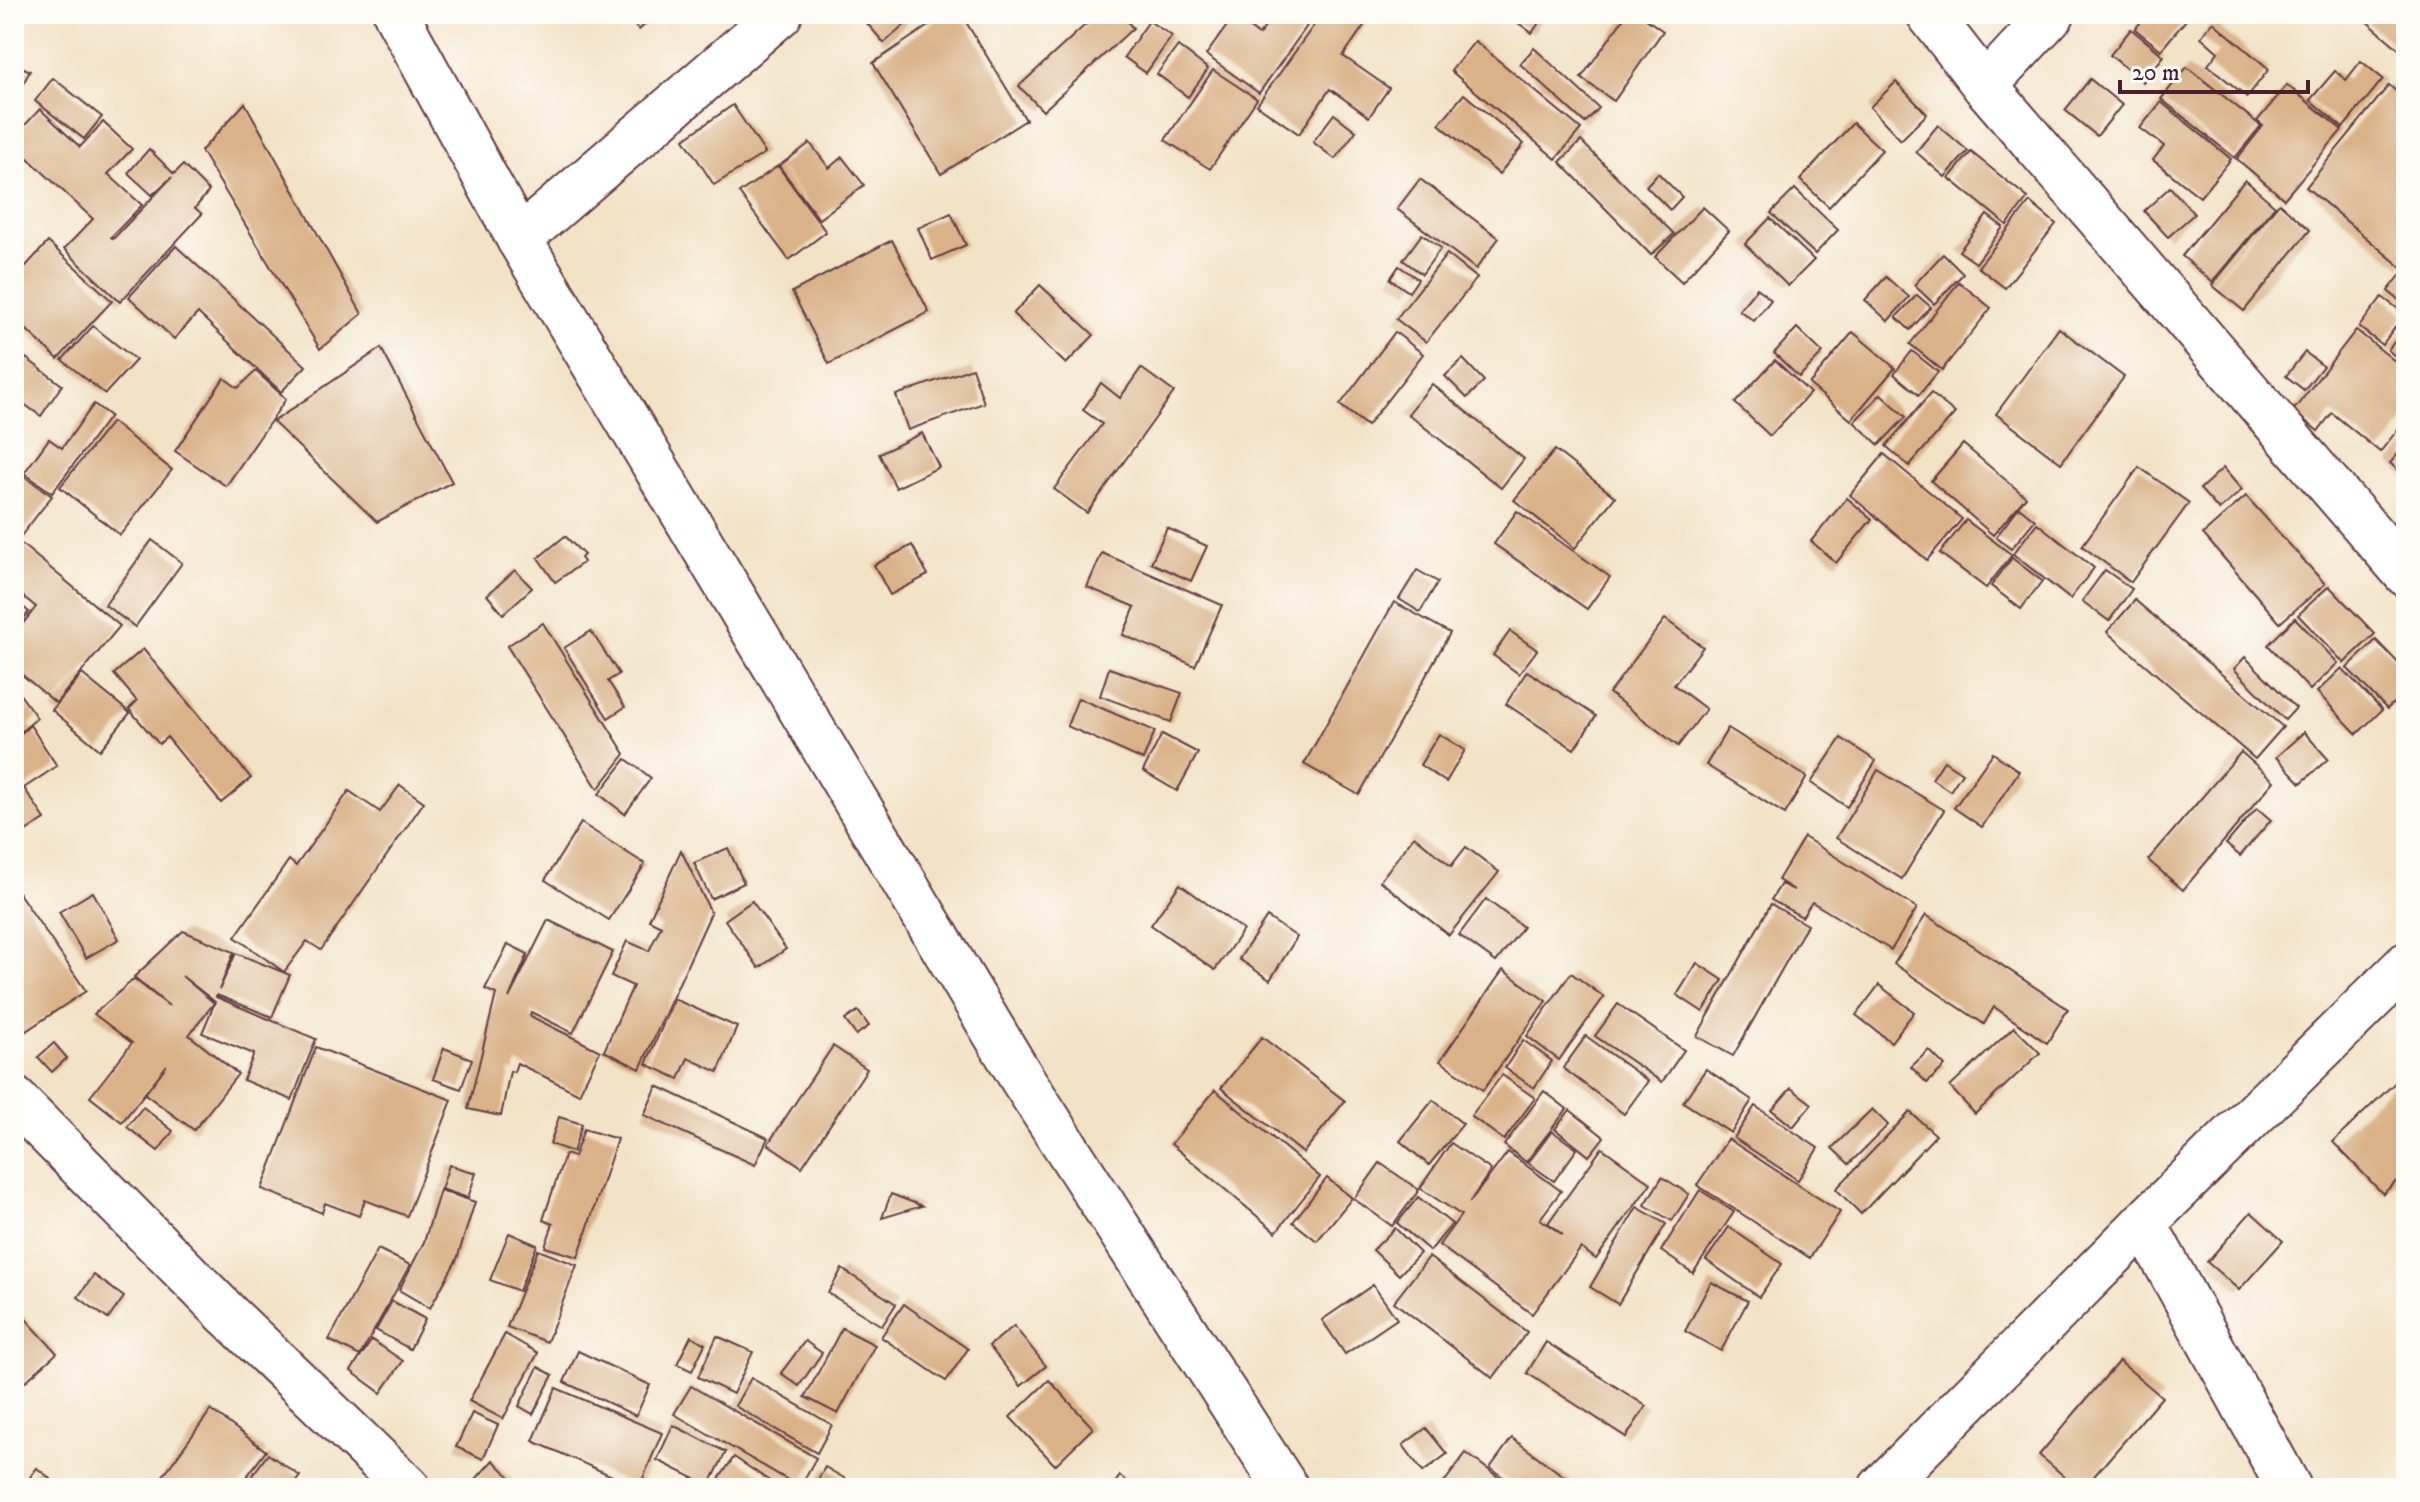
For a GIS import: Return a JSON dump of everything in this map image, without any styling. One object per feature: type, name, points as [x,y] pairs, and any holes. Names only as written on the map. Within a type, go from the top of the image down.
[{"type":"street","points":[[396,14],[519,239],[1021,1077],[1286,1488]]},
{"type":"street","points":[[519,239],[780,14]]},
{"type":"street","points":[[1929,14],[1985,86],[2406,574]]},
{"type":"street","points":[[1985,86],[2052,14]]},
{"type":"street","points":[[1881,1488],[2406,965]]},
{"type":"street","points":[[14,1099],[228,1315],[408,1488]]},
{"type":"street","points":[[2144,1223],[2289,1488]]},
{"type":"building","points":[[623,14],[656,14],[639,30]]},
{"type":"building","points":[[859,14],[917,14],[884,43]]},
{"type":"building","points":[[946,14],[961,14],[1026,120],[941,174],[873,63]]},
{"type":"building","points":[[1097,14],[1121,14],[1133,28],[1043,111],[1019,86]]},
{"type":"building","points":[[1275,14],[1292,14],[1307,26],[1259,93],[1206,55],[1234,16],[1259,35]]},
{"type":"building","points":[[1322,14],[1372,14],[1343,56],[1389,88],[1369,117],[1330,89],[1299,134],[1257,105]]},
{"type":"building","points":[[1506,14],[1545,14],[1532,33]]},
{"type":"building","points":[[1627,14],[1639,14],[1663,31],[1614,101],[1581,78]]},
{"type":"building","points":[[2147,14],[2191,14],[2161,50],[2135,29]]},
{"type":"building","points":[[2358,14],[2406,14],[2406,55]]},
{"type":"building","points":[[1149,21],[1172,36],[1146,73],[1124,57]]},
{"type":"building","points":[[2213,22],[2269,69],[2247,97],[2208,65],[2218,52],[2201,37]]},
{"type":"building","points":[[2131,29],[2164,56],[2143,82],[2110,55]]},
{"type":"building","points":[[1475,41],[1581,129],[1556,159],[1451,71]]},
{"type":"building","points":[[1178,46],[1208,69],[1188,97],[1157,74]]},
{"type":"building","points":[[1534,48],[1599,108],[1585,123],[1520,64]]},
{"type":"building","points":[[2361,61],[2383,79],[2343,128],[2310,100],[2335,71],[2346,80]]},
{"type":"building","points":[[14,63],[30,71],[14,100]]},
{"type":"building","points":[[2187,67],[2261,126],[2235,158],[2161,99]]},
{"type":"building","points":[[1213,70],[1257,99],[1210,169],[1165,140]]},
{"type":"building","points":[[53,78],[102,117],[84,139],[35,101]]},
{"type":"building","points":[[2090,79],[2122,105],[2097,136],[2065,110]]},
{"type":"building","points":[[1896,82],[1927,114],[1901,140],[1870,107]]},
{"type":"building","points":[[2287,85],[2342,130],[2284,199],[2237,159],[2263,126],[2257,121]]},
{"type":"building","points":[[2389,85],[2406,100],[2406,261],[2401,267],[2306,187]]},
{"type":"building","points":[[1464,94],[1524,144],[1499,174],[1439,124]]},
{"type":"building","points":[[2161,102],[2231,159],[2200,197],[2153,160],[2164,146],[2140,128]]},
{"type":"building","points":[[245,103],[362,314],[320,349],[201,151]]},
{"type":"building","points":[[733,105],[765,153],[714,185],[684,139]]},
{"type":"building","points":[[40,109],[80,147],[103,122],[132,149],[108,174],[142,205],[111,237],[113,239],[172,177],[152,195],[128,173],[149,149],[174,174],[183,165],[209,191],[195,208],[202,214],[120,302],[64,249],[93,219],[14,145],[14,137]]},
{"type":"building","points":[[1334,114],[1356,131],[1335,159],[1313,142]]},
{"type":"building","points":[[1853,123],[1882,150],[1829,207],[1800,180]]},
{"type":"building","points":[[1938,125],[1968,151],[1945,177],[1916,152]]},
{"type":"building","points":[[1581,141],[1674,234],[1651,255],[1560,162]]},
{"type":"building","points":[[810,143],[829,168],[842,157],[864,185],[819,219],[779,166]]},
{"type":"building","points":[[1971,152],[2028,198],[2007,225],[1949,178]]},
{"type":"building","points":[[778,166],[826,232],[789,260],[739,193]]},
{"type":"building","points":[[1658,173],[1682,197],[1670,210],[1646,186]]},
{"type":"building","points":[[1420,179],[1499,238],[1476,269],[1397,209]]},
{"type":"building","points":[[2245,180],[2275,206],[2212,282],[2182,256]]},
{"type":"building","points":[[2170,187],[2194,214],[2168,237],[2144,211]]},
{"type":"building","points":[[1795,189],[1838,230],[1815,254],[1771,213]]},
{"type":"building","points":[[2030,202],[2056,224],[2005,288],[1978,267]]},
{"type":"building","points":[[2279,203],[2310,230],[2244,311],[2212,285]]},
{"type":"building","points":[[1703,207],[1729,231],[1682,282],[1655,257]]},
{"type":"building","points":[[951,213],[966,245],[932,260],[918,228]]},
{"type":"building","points":[[1987,215],[2003,227],[1976,263],[1959,251]]},
{"type":"building","points":[[1770,218],[1814,260],[1788,286],[1745,244]]},
{"type":"building","points":[[1422,234],[1441,248],[1422,274],[1403,260]]},
{"type":"building","points":[[892,240],[929,312],[829,364],[792,292]]},
{"type":"building","points":[[48,242],[112,301],[58,359],[14,318],[14,279]]},
{"type":"building","points":[[176,246],[306,366],[281,392],[198,313],[174,339],[129,297]]},
{"type":"building","points":[[1447,254],[1477,278],[1426,342],[1396,319]]},
{"type":"building","points":[[1943,254],[1963,274],[1934,304],[1914,285]]},
{"type":"building","points":[[1399,266],[1418,279],[1409,292],[1390,279]]},
{"type":"building","points":[[2406,268],[2406,306],[2388,291]]},
{"type":"building","points":[[1886,277],[1909,297],[1888,321],[1865,300]]},
{"type":"building","points":[[1959,282],[1991,308],[1942,370],[1910,344]]},
{"type":"building","points":[[1040,285],[1094,335],[1066,364],[1013,314]]},
{"type":"building","points":[[1757,288],[1771,300],[1754,321],[1739,310]]},
{"type":"building","points":[[1917,295],[1931,307],[1910,330],[1896,317]]},
{"type":"building","points":[[2382,297],[2405,314],[2382,345],[2359,327]]},
{"type":"building","points":[[93,326],[136,360],[105,394],[62,360]]},
{"type":"building","points":[[2406,327],[2406,365],[2388,350]]},
{"type":"building","points":[[1797,328],[1823,353],[1799,377],[1774,353]]},
{"type":"building","points":[[2059,328],[2124,377],[2061,463],[1996,414]]},
{"type":"building","points":[[2356,330],[2406,370],[2406,419],[2380,452],[2332,413],[2318,431],[2293,411]]},
{"type":"building","points":[[1395,332],[1423,354],[1367,426],[1340,405]]},
{"type":"building","points":[[1853,332],[1895,368],[1851,420],[1809,384]]},
{"type":"building","points":[[381,348],[452,482],[377,522],[273,422]]},
{"type":"building","points":[[1912,351],[1938,372],[1919,395],[1894,374]]},
{"type":"building","points":[[2305,352],[2323,366],[2304,390],[2286,376]]},
{"type":"building","points":[[26,358],[62,385],[41,416],[14,397],[14,375]]},
{"type":"building","points":[[1463,359],[1484,381],[1467,398],[1445,376]]},
{"type":"building","points":[[1775,360],[1810,393],[1770,436],[1735,403]]},
{"type":"building","points":[[972,368],[984,403],[908,430],[896,395]]},
{"type":"building","points":[[1141,368],[1174,392],[1087,513],[1054,489],[1102,424],[1083,410],[1101,383],[1120,398]]},
{"type":"building","points":[[256,371],[286,399],[226,486],[175,451],[224,378],[238,388]]},
{"type":"building","points":[[1432,384],[1524,459],[1501,488],[1408,414]]},
{"type":"building","points":[[1931,393],[1955,413],[1909,466],[1886,446]]},
{"type":"building","points":[[1881,394],[1906,417],[1879,445],[1854,422]]},
{"type":"building","points":[[94,404],[110,416],[52,493],[24,473],[49,439],[62,448]]},
{"type":"building","points":[[112,422],[172,470],[120,535],[60,487]]},
{"type":"building","points":[[922,433],[939,467],[896,488],[879,454]]},
{"type":"building","points":[[1963,444],[2026,497],[1993,535],[1931,481]]},
{"type":"building","points":[[2406,445],[2406,478],[2390,463]]},
{"type":"building","points":[[1555,450],[1615,497],[1575,548],[1514,500]]},
{"type":"building","points":[[1884,454],[1962,519],[1927,560],[1850,495]]},
{"type":"building","points":[[2139,467],[2189,503],[2131,582],[2082,546]]},
{"type":"building","points":[[2223,468],[2242,490],[2219,510],[2200,489]]},
{"type":"building","points":[[24,476],[52,496],[21,536],[14,531],[14,490]]},
{"type":"building","points":[[2246,496],[2325,584],[2280,623],[2203,534]]},
{"type":"building","points":[[1847,498],[1872,519],[1836,563],[1811,541]]},
{"type":"building","points":[[2019,507],[2035,520],[2011,549],[1996,537]]},
{"type":"building","points":[[1517,511],[1610,577],[1587,609],[1494,544]]},
{"type":"building","points":[[1966,520],[2012,555],[1986,588],[1940,553]]},
{"type":"building","points":[[2037,523],[2094,568],[2070,599],[2013,554]]},
{"type":"building","points":[[1167,528],[1207,546],[1191,581],[1151,563]]},
{"type":"building","points":[[565,536],[584,555],[581,558],[584,562],[555,582],[538,558]]},
{"type":"building","points":[[152,540],[182,563],[135,627],[105,605]]},
{"type":"building","points":[[19,542],[120,626],[56,703],[14,668],[14,635],[36,607],[14,589],[14,548]]},
{"type":"building","points":[[912,545],[928,575],[890,595],[874,565]]},
{"type":"building","points":[[1102,553],[1222,605],[1195,666],[1123,635],[1135,607],[1087,587]]},
{"type":"building","points":[[2012,558],[2042,581],[2021,609],[1991,586]]},
{"type":"building","points":[[515,570],[532,588],[503,614],[487,595]]},
{"type":"building","points":[[1417,570],[1438,582],[1420,612],[1399,599]]},
{"type":"building","points":[[2105,570],[2132,589],[2109,621],[2082,601]]},
{"type":"building","points":[[2329,586],[2375,634],[2344,663],[2298,615]]},
{"type":"building","points":[[14,599],[29,612],[14,630]]},
{"type":"building","points":[[2135,600],[2283,727],[2255,759],[2107,632]]},
{"type":"building","points":[[1394,602],[1450,633],[1359,795],[1304,764]]},
{"type":"building","points":[[2295,618],[2338,663],[2310,690],[2268,645]]},
{"type":"building","points":[[1665,619],[1703,647],[1674,685],[1706,709],[1678,746],[1609,693]]},
{"type":"building","points":[[543,623],[625,754],[598,789],[507,646]]},
{"type":"building","points":[[591,631],[619,674],[608,681],[625,707],[608,718],[564,648]]},
{"type":"building","points":[[1510,631],[1537,650],[1519,674],[1493,655]]},
{"type":"building","points":[[2376,640],[2406,671],[2406,691],[2387,709],[2347,668]]},
{"type":"building","points":[[143,649],[251,778],[221,803],[167,737],[159,744],[129,709],[137,701],[114,674]]},
{"type":"building","points":[[2245,657],[2296,708],[2285,720],[2234,669]]},
{"type":"building","points":[[1109,668],[1182,693],[1171,722],[1100,696]]},
{"type":"building","points":[[2342,668],[2382,710],[2357,734],[2317,692]]},
{"type":"building","points":[[1527,671],[1596,716],[1574,749],[1506,704]]},
{"type":"building","points":[[82,674],[130,713],[100,750],[52,710]]},
{"type":"building","points":[[14,686],[37,718],[14,738]]},
{"type":"building","points":[[1078,698],[1155,731],[1143,760],[1067,726]]},
{"type":"building","points":[[30,725],[57,766],[24,788],[45,819],[16,837],[14,740]]},
{"type":"building","points":[[1728,728],[1807,777],[1785,814],[1706,765]]},
{"type":"building","points":[[2304,732],[2328,759],[2301,783],[2276,757]]},
{"type":"building","points":[[1162,734],[1198,753],[1177,791],[1143,771]]},
{"type":"building","points":[[1439,734],[1465,750],[1446,782],[1420,765]]},
{"type":"building","points":[[1841,738],[1876,761],[1847,807],[1811,783]]},
{"type":"building","points":[[2241,752],[2274,781],[2183,890],[2148,860]]},
{"type":"building","points":[[1993,753],[2019,771],[1982,827],[1954,808]]},
{"type":"building","points":[[626,759],[651,778],[625,814],[599,794]]},
{"type":"building","points":[[1944,761],[1962,773],[1950,791],[1932,779]]},
{"type":"building","points":[[1878,770],[1944,810],[1902,879],[1836,838]]},
{"type":"building","points":[[400,785],[424,802],[321,950],[307,941],[284,972],[235,937],[289,860],[296,866],[349,791],[380,812]]},
{"type":"building","points":[[2257,808],[2271,820],[2240,856],[2226,844]]},
{"type":"building","points":[[581,823],[645,864],[609,920],[545,880]]},
{"type":"building","points":[[1414,836],[1451,866],[1466,847],[1499,872],[1449,935],[1380,881]]},
{"type":"building","points":[[1804,837],[1917,908],[1891,950],[1812,902],[1802,917],[1771,900],[1781,884],[1794,890],[1778,880]]},
{"type":"building","points":[[14,841],[23,854],[14,861]]},
{"type":"building","points":[[728,848],[744,883],[711,899],[694,863]]},
{"type":"building","points":[[681,850],[711,913],[640,1069],[604,1051],[633,986],[611,976],[627,941],[649,951],[661,926],[649,920]]},
{"type":"building","points":[[1180,884],[1243,930],[1215,970],[1151,925]]},
{"type":"building","points":[[14,886],[86,991],[17,1037],[14,1032]]},
{"type":"building","points":[[93,892],[119,939],[86,958],[59,912]]},
{"type":"building","points":[[1486,899],[1523,927],[1496,962],[1459,935]]},
{"type":"building","points":[[752,901],[786,949],[759,968],[725,920]]},
{"type":"building","points":[[1771,904],[1807,925],[1733,1056],[1697,1036]]},
{"type":"building","points":[[1926,915],[2068,1009],[2047,1043],[1994,1007],[1984,1024],[1894,964]]},
{"type":"building","points":[[1267,917],[1297,937],[1270,980],[1239,959]]},
{"type":"building","points":[[548,920],[613,952],[573,1033],[531,1012],[530,1016],[600,1051],[579,1094],[517,1063],[514,1072],[510,1071],[501,1116],[468,1109],[496,994],[485,989],[508,944],[528,954],[509,998]]},
{"type":"building","points":[[183,931],[234,952],[219,990],[236,953],[290,975],[272,1017],[216,997],[316,1039],[292,1100],[243,1080],[254,1054],[202,1033],[215,1002],[182,976],[214,1003],[189,1035],[238,1074],[194,1130],[145,1094],[167,1065],[122,1122],[90,1097],[132,1043],[94,1014],[134,979],[169,1006],[134,977]]},
{"type":"building","points":[[1697,963],[1723,980],[1703,1012],[1677,995]]},
{"type":"building","points":[[1503,970],[1546,1001],[1483,1090],[1440,1061]]},
{"type":"building","points":[[1571,973],[1604,997],[1559,1060],[1527,1036]]},
{"type":"building","points":[[1879,985],[1914,1012],[1891,1042],[1856,1015]]},
{"type":"building","points":[[674,999],[737,1027],[718,1072],[688,1058],[679,1079],[646,1064]]},
{"type":"building","points":[[1618,1004],[1684,1050],[1662,1082],[1595,1036]]},
{"type":"building","points":[[858,1011],[869,1026],[856,1035],[845,1020]]},
{"type":"building","points":[[2014,1027],[2040,1053],[1975,1114],[1950,1087]]},
{"type":"building","points":[[1586,1036],[1648,1081],[1624,1114],[1563,1068]]},
{"type":"building","points":[[1262,1037],[1345,1101],[1303,1153],[1221,1088]]},
{"type":"building","points":[[1523,1040],[1552,1061],[1534,1088],[1505,1068]]},
{"type":"building","points":[[54,1043],[67,1058],[52,1072],[38,1057]]},
{"type":"building","points":[[833,1046],[867,1069],[802,1167],[768,1144]]},
{"type":"building","points":[[316,1047],[452,1100],[407,1216],[365,1200],[359,1216],[325,1203],[322,1213],[262,1189]]},
{"type":"building","points":[[444,1048],[472,1059],[461,1089],[433,1079]]},
{"type":"building","points":[[1929,1050],[1945,1066],[1927,1083],[1911,1067]]},
{"type":"building","points":[[1706,1069],[1752,1100],[1731,1133],[1683,1102]]},
{"type":"building","points":[[2406,1072],[2406,1172],[2383,1194],[2333,1142]]},
{"type":"building","points":[[1502,1075],[1535,1098],[1504,1140],[1471,1116]]},
{"type":"building","points":[[657,1086],[768,1138],[755,1165],[644,1115]]},
{"type":"building","points":[[1791,1088],[1812,1104],[1793,1127],[1772,1110]]},
{"type":"building","points":[[1215,1090],[1320,1177],[1276,1232],[1171,1144]]},
{"type":"building","points":[[1544,1091],[1567,1109],[1526,1162],[1504,1145]]},
{"type":"building","points":[[1433,1100],[1463,1124],[1429,1165],[1400,1141]]},
{"type":"building","points":[[1755,1106],[1818,1148],[1798,1180],[1734,1138]]},
{"type":"building","points":[[143,1107],[173,1131],[158,1151],[127,1127]]},
{"type":"building","points":[[1872,1109],[1888,1125],[1849,1164],[1832,1148]]},
{"type":"building","points":[[1570,1110],[1604,1137],[1589,1156],[1555,1129]]},
{"type":"building","points":[[1910,1112],[1936,1135],[1861,1214],[1836,1189]]},
{"type":"building","points":[[559,1117],[582,1124],[573,1152],[550,1144]]},
{"type":"building","points":[[584,1129],[617,1139],[578,1257],[545,1247],[553,1224],[543,1220],[565,1154],[574,1157]]},
{"type":"building","points":[[1552,1131],[1577,1149],[1554,1181],[1528,1163]]},
{"type":"building","points":[[1728,1139],[1840,1212],[1810,1258],[1697,1185]]},
{"type":"building","points":[[1451,1143],[1491,1170],[1469,1203],[1508,1152],[1561,1191],[1540,1219],[1563,1235],[1548,1223],[1602,1148],[1651,1183],[1596,1259],[1581,1248],[1532,1314],[1439,1245],[1461,1215],[1420,1188]]},
{"type":"building","points":[[1380,1163],[1419,1190],[1392,1226],[1354,1199]]},
{"type":"building","points":[[449,1165],[476,1173],[468,1198],[441,1189]]},
{"type":"building","points":[[1662,1177],[1689,1194],[1672,1221],[1645,1205]]},
{"type":"building","points":[[1327,1178],[1352,1198],[1317,1241],[1293,1222]]},
{"type":"building","points":[[440,1190],[475,1202],[457,1259],[430,1308],[399,1290],[424,1242]]},
{"type":"building","points":[[1700,1190],[1734,1212],[1693,1273],[1661,1251]]},
{"type":"building","points":[[891,1194],[922,1206],[882,1218]]},
{"type":"building","points":[[1418,1197],[1452,1224],[1430,1251],[1397,1223]]},
{"type":"building","points":[[1637,1207],[1666,1224],[1618,1304],[1590,1287]]},
{"type":"building","points":[[2251,1212],[2283,1241],[2239,1290],[2207,1262]]},
{"type":"building","points":[[1729,1227],[1782,1264],[1759,1297],[1706,1260]]},
{"type":"building","points":[[1395,1228],[1420,1253],[1399,1275],[1373,1250]]},
{"type":"building","points":[[509,1233],[537,1245],[519,1291],[490,1280]]},
{"type":"building","points":[[378,1249],[410,1265],[360,1356],[329,1340]]},
{"type":"building","points":[[538,1250],[577,1265],[547,1342],[507,1327]]},
{"type":"building","points":[[1429,1257],[1527,1332],[1493,1378],[1394,1302]]},
{"type":"building","points":[[842,1269],[896,1304],[882,1326],[828,1293]]},
{"type":"building","points":[[94,1275],[124,1297],[108,1319],[78,1297]]},
{"type":"building","points":[[1711,1282],[1748,1301],[1721,1351],[1685,1331]]},
{"type":"building","points":[[1373,1285],[1397,1319],[1345,1354],[1322,1320]]},
{"type":"building","points":[[392,1301],[425,1319],[410,1349],[376,1330]]},
{"type":"building","points":[[904,1304],[968,1349],[946,1381],[881,1337]]},
{"type":"building","points":[[14,1306],[57,1353],[14,1392]]},
{"type":"building","points":[[1014,1326],[1046,1366],[1021,1386],[989,1346]]},
{"type":"building","points":[[842,1328],[875,1345],[838,1414],[805,1397]]},
{"type":"building","points":[[505,1334],[538,1353],[503,1419],[469,1401]]},
{"type":"building","points":[[691,1336],[705,1344],[692,1371],[677,1364]]},
{"type":"building","points":[[717,1336],[753,1352],[733,1394],[698,1377]]},
{"type":"building","points":[[372,1340],[403,1361],[381,1393],[351,1371]]},
{"type":"building","points":[[805,1341],[822,1353],[799,1386],[781,1373]]},
{"type":"building","points":[[1546,1342],[1646,1406],[1626,1437],[1527,1373]]},
{"type":"building","points":[[578,1351],[650,1385],[636,1416],[564,1382]]},
{"type":"building","points":[[2119,1361],[2162,1397],[2084,1488],[2078,1488],[2039,1455]]},
{"type":"building","points":[[538,1367],[553,1375],[533,1414],[519,1406]]},
{"type":"building","points":[[751,1378],[832,1425],[817,1453],[735,1406]]},
{"type":"building","points":[[1049,1380],[1093,1428],[1055,1465],[1010,1417]]},
{"type":"building","points":[[691,1386],[816,1458],[800,1487],[674,1414]]},
{"type":"building","points":[[556,1388],[662,1433],[639,1488],[533,1441]]},
{"type":"building","points":[[211,1410],[266,1451],[238,1488],[154,1488]]},
{"type":"building","points":[[472,1413],[498,1425],[483,1459],[456,1447]]},
{"type":"building","points":[[673,1425],[726,1452],[709,1486],[657,1460]]},
{"type":"building","points":[[1426,1428],[1447,1454],[1423,1472],[1403,1445]]},
{"type":"building","points":[[1512,1438],[1580,1488],[1518,1488],[1490,1468]]},
{"type":"building","points":[[1466,1453],[1513,1488],[1440,1488]]},
{"type":"building","points":[[268,1454],[300,1476],[291,1488],[243,1488]]},
{"type":"building","points":[[734,1457],[780,1488],[713,1488]]},
{"type":"building","points":[[493,1460],[512,1479],[503,1488],[484,1488],[476,1479]]},
{"type":"building","points":[[825,1467],[861,1488],[813,1488]]},
{"type":"building","points":[[37,1468],[62,1488],[22,1488]]},
{"type":"building","points":[[1120,1476],[1135,1488],[1111,1488]]}]
